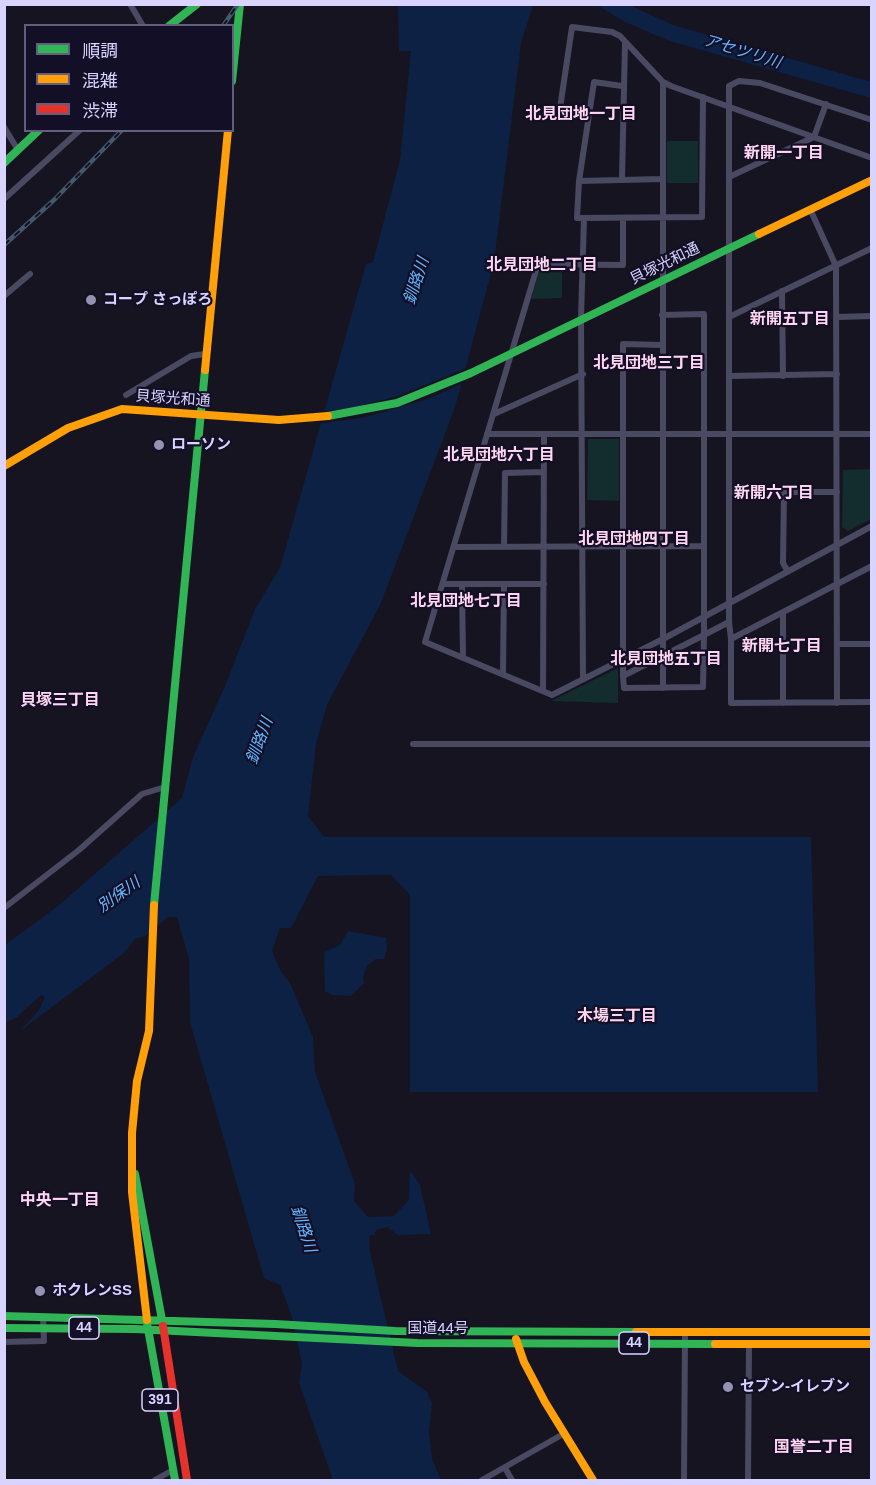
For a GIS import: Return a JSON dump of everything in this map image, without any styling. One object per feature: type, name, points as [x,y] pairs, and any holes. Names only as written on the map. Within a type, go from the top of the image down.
[{"type":"main road","points":[[172,24],[197,4]]},
{"type":"main road","points":[[234,62],[240,4]]},
{"type":"main road","points":[[4,163],[37,132]]},
{"type":"main road","points":[[147,1320],[130,1156],[137,1081],[149,1031],[153,991],[152,939],[163,801],[228,132]]},
{"type":"main road","name":"貝塚光和通","points":[[4,466],[68,428],[109,412],[140,408],[279,420],[316,418],[381,408],[471,373],[581,318],[872,180]]},
{"type":"main road","points":[[130,1156],[146,1222],[162,1320]]},
{"type":"main road","name":"国道44号","points":[[4,1316],[275,1324],[394,1331],[872,1332]]},
{"type":"main road","name":"391","points":[[147,1320],[175,1480]]},
{"type":"main road","name":"391","points":[[162,1320],[187,1480]]},
{"type":"main road","name":"国道44号","points":[[4,1328],[148,1330],[397,1342],[872,1344]]},
{"type":"main road","points":[[515,1332],[517,1343],[545,1402],[593,1480]]},
{"type":"street","points":[[130,4],[142,24]]},
{"type":"street","points":[[560,115],[572,27],[612,32],[663,82],[872,158]]},
{"type":"street","points":[[622,179],[622,86],[625,43]]},
{"type":"street","points":[[872,120],[760,83],[739,81],[729,86],[728,434],[731,703],[872,702]]},
{"type":"street","points":[[622,86],[594,82],[579,181],[577,218],[702,218],[703,96]]},
{"type":"street","points":[[663,82],[663,688]]},
{"type":"street","points":[[729,177],[814,137],[826,104]]},
{"type":"street","points":[[4,127],[18,150]]},
{"type":"street","points":[[4,199],[78,132]]},
{"type":"street","points":[[579,181],[663,179]]},
{"type":"street","points":[[810,210],[836,266],[837,703]]},
{"type":"street","points":[[583,680],[581,318],[584,218]]},
{"type":"street","points":[[623,218],[623,265],[538,264],[425,642],[552,695],[663,639],[872,526]]},
{"type":"street","points":[[729,317],[872,248]]},
{"type":"street","points":[[4,296],[30,274]]},
{"type":"street","points":[[783,291],[783,376]]},
{"type":"street","points":[[662,315],[704,314],[703,687],[624,688],[622,660],[623,344],[662,345]]},
{"type":"street","points":[[837,317],[872,316]]},
{"type":"street","points":[[126,395],[191,356],[205,354]]},
{"type":"street","points":[[494,414],[583,374]]},
{"type":"street","points":[[729,376],[837,374]]},
{"type":"street","points":[[487,434],[872,434]]},
{"type":"street","points":[[543,691],[544,435]]},
{"type":"street","points":[[504,547],[505,472],[543,472]]},
{"type":"street","points":[[729,492],[837,492]]},
{"type":"street","points":[[784,492],[783,563],[787,570]]},
{"type":"street","points":[[454,547],[703,546]]},
{"type":"street","points":[[731,639],[872,566]]},
{"type":"street","points":[[443,584],[544,584]]},
{"type":"street","points":[[462,584],[463,657]]},
{"type":"street","points":[[503,674],[504,584]]},
{"type":"street","points":[[783,613],[783,702]]},
{"type":"street","points":[[623,676],[729,622]]},
{"type":"street","points":[[838,644],[872,644]]},
{"type":"street","points":[[413,744],[872,744]]},
{"type":"street","points":[[4,908],[79,850],[142,794],[165,787]]},
{"type":"street","points":[[4,1342],[39,1343],[45,1336],[43,1317]]},
{"type":"street","points":[[684,1480],[685,1331]]},
{"type":"street","points":[[748,1480],[749,1331]]},
{"type":"street","points":[[482,1480],[565,1433]]},
{"type":"street","points":[[505,1468],[512,1480]]},
{"type":"street","points":[[155,1480],[173,1470]]},
{"type":"green space","points":[[667,141],[698,141],[698,183],[667,183]]},
{"type":"green space","points":[[540,269],[562,269],[562,298],[531,299]]},
{"type":"green space","points":[[588,439],[619,439],[619,501],[587,500]]},
{"type":"green space","points":[[871,469],[871,519],[848,531],[842,527],[843,470]]},
{"type":"green space","points":[[618,668],[618,703],[551,701]]},
{"type":"water","points":[[398,5],[533,5],[521,43],[494,262],[455,407],[381,603],[327,705],[316,743],[308,816],[324,837],[811,837],[818,1092],[410,1092],[410,895],[391,875],[318,876],[291,928],[280,928],[272,951],[281,972],[290,983],[313,1037],[315,1072],[355,1184],[354,1201],[368,1217],[394,1216],[409,1200],[410,1170],[420,1185],[431,1234],[398,1235],[387,1227],[376,1230],[374,1235],[369,1235],[370,1252],[398,1371],[427,1392],[432,1403],[429,1432],[432,1459],[441,1480],[333,1480],[299,1383],[302,1365],[292,1317],[280,1285],[264,1278],[190,1022],[189,959],[177,917],[168,917],[145,936],[135,939],[124,953],[20,1031],[39,1010],[45,997],[41,995],[17,1017],[5,1023],[5,945],[58,906],[182,798],[193,757],[226,684],[255,609],[280,568],[366,264],[373,262],[400,160],[411,51],[399,51]]},
{"type":"water","name":"アセツリ川","points":[[597,5],[629,5],[673,25],[871,82],[871,98],[670,41],[625,22]]},
{"type":"water","points":[[348,931],[386,938],[387,949],[384,959],[376,959],[368,965],[363,976],[364,983],[351,996],[332,995],[325,991],[324,952],[340,945]]},
{"type":"pier","points":[[469,367],[465,382],[428,399],[366,417],[318,424],[321,411],[350,408],[395,397]]},
{"type":"railway","points":[[224,24],[238,4]]},
{"type":"railway","points":[[4,245],[54,200],[120,132]]},
{"type":"traffic: fast","points":[[172,24],[197,4]]},
{"type":"traffic: fast","points":[[234,62],[240,4]]},
{"type":"traffic: fast","points":[[4,163],[37,132]]},
{"type":"traffic: fast","points":[[328,416],[397,403],[471,373],[759,234]]},
{"type":"traffic: fast","points":[[154,905],[205,370]]},
{"type":"traffic: fast","points":[[135,1174],[162,1320]]},
{"type":"traffic: fast","points":[[4,1316],[275,1324],[395,1331],[636,1332]]},
{"type":"traffic: fast","points":[[147,1323],[175,1480]]},
{"type":"traffic: fast","points":[[4,1328],[135,1329],[417,1343],[715,1344]]},
{"type":"traffic: slow","points":[[205,370],[228,132]]},
{"type":"traffic: slow","points":[[759,234],[872,180]]},
{"type":"traffic: slow","points":[[4,466],[68,428],[122,409],[279,420],[328,416]]},
{"type":"traffic: slow","points":[[147,1320],[132,1192],[132,1133],[137,1081],[149,1031],[154,905]]},
{"type":"traffic: slow","points":[[636,1332],[872,1332]]},
{"type":"traffic: slow","points":[[516,1339],[524,1362],[545,1402],[593,1480]]},
{"type":"traffic: slow","points":[[715,1344],[872,1344]]},
{"type":"traffic: jam","points":[[163,1326],[187,1480]]},
{"type":"place","name":"コープ さっぽろ","points":[[91,300]]},
{"type":"place","name":"ローソン","points":[[159,445]]},
{"type":"place","name":"ホクレンSS","points":[[40,1291]]},
{"type":"place","name":"セブン-イレブン","points":[[728,1387]]},
{"type":"district","name":"北見団地一丁目","points":[[581,115]]},
{"type":"district","name":"新開一丁目","points":[[784,154]]},
{"type":"district","name":"北見団地二丁目","points":[[542,266]]},
{"type":"district","name":"新開五丁目","points":[[790,320]]},
{"type":"district","name":"北見団地三丁目","points":[[649,364]]},
{"type":"district","name":"北見団地六丁目","points":[[499,456]]},
{"type":"district","name":"新開六丁目","points":[[774,494]]},
{"type":"district","name":"北見団地四丁目","points":[[634,540]]},
{"type":"district","name":"北見団地七丁目","points":[[466,602]]},
{"type":"district","name":"新開七丁目","points":[[782,647]]},
{"type":"district","name":"北見団地五丁目","points":[[666,660]]},
{"type":"district","name":"貝塚三丁目","points":[[60,701]]},
{"type":"district","name":"木場三丁目","points":[[617,1017]]},
{"type":"district","name":"中央一丁目","points":[[60,1201]]},
{"type":"district","name":"国誉二丁目","points":[[814,1448]]},
{"type":"water label","name":"釧路川","points":[[417,281]]},
{"type":"water label","name":"釧路川","points":[[260,741]]},
{"type":"water label","name":"別保川","points":[[119,895]]},
{"type":"water label","name":"釧路川","points":[[303,1229]]}]
